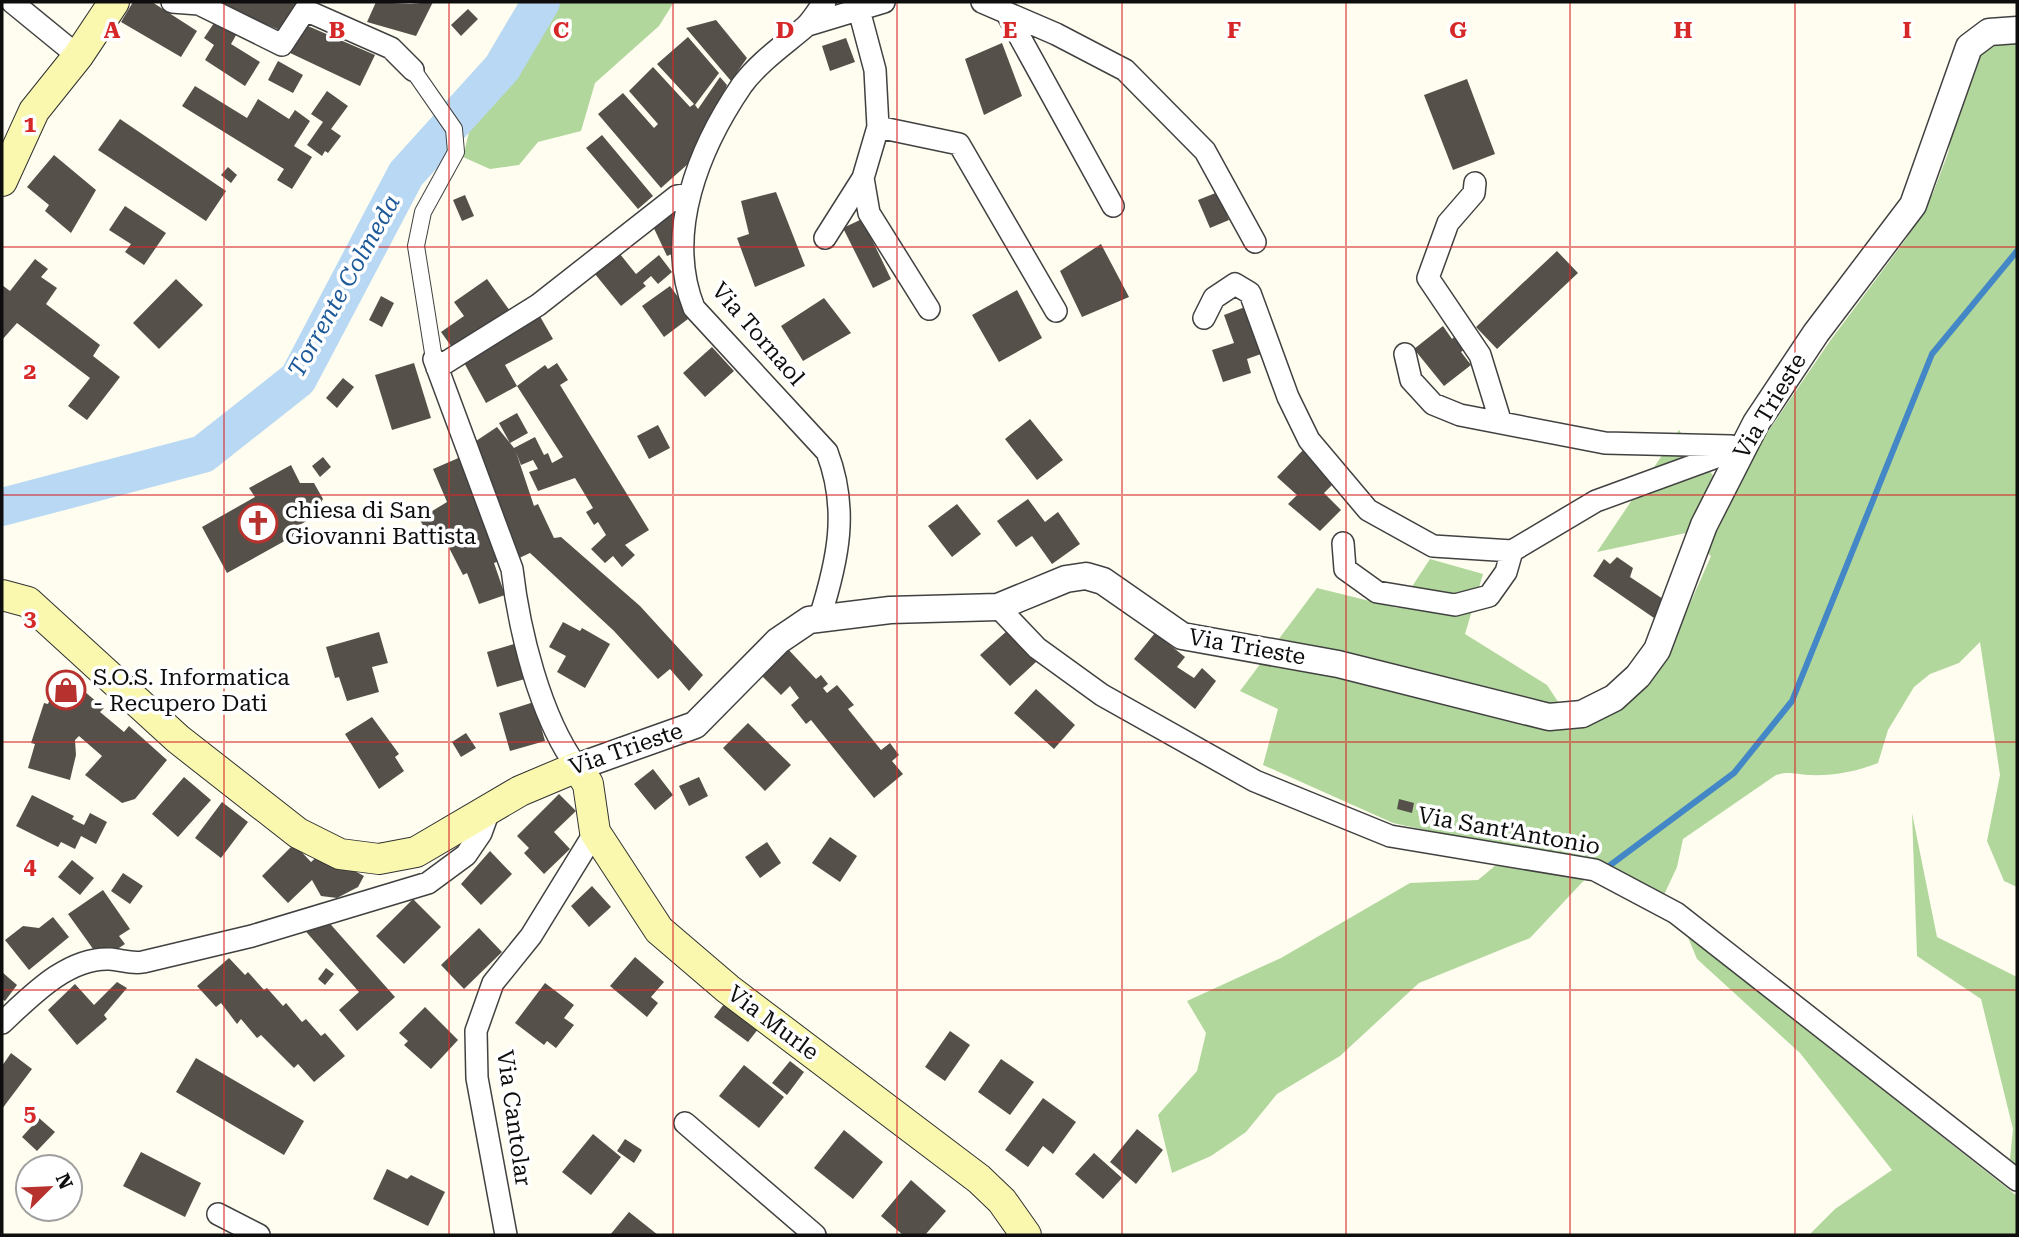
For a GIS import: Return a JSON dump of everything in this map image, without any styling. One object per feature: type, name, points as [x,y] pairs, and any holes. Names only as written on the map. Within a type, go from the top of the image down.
[{"type":"main road","points":[[2,138],[34,111],[78,56],[114,2]]},
{"type":"main road","points":[[2,181],[34,111]]},
{"type":"main road","name":"Via Trieste","points":[[2,595],[16,597],[34,607],[178,739],[288,825],[320,846],[359,858],[395,857],[435,844],[520,791],[577,767]]},
{"type":"main road","name":"Via Murle","points":[[577,767],[588,785],[596,832],[659,930],[728,989],[979,1179],[1002,1202],[1026,1235]]},
{"type":"street","points":[[12,2],[78,56]]},
{"type":"street","points":[[172,2],[199,4],[282,45],[304,10],[391,48],[413,70],[454,129],[456,152],[423,212],[416,246],[435,364],[513,569],[516,599],[540,692],[567,754],[577,767]]},
{"type":"street","name":"Via Tornaol","points":[[808,25],[825,2]]},
{"type":"street","name":"Via Tornaol","points":[[820,617],[836,567],[842,523],[838,480],[827,452],[694,308],[686,288],[683,262],[685,207],[706,149],[743,84],[786,40],[808,25],[884,2]]},
{"type":"street","points":[[982,2],[1125,70],[1205,151],[1255,242]]},
{"type":"street","points":[[825,238],[863,178],[878,127],[875,70],[859,10]]},
{"type":"street","points":[[1006,12],[1113,206]]},
{"type":"street","name":"Via Trieste","points":[[577,767],[695,725],[778,641],[802,623],[820,617],[890,610],[998,607],[1066,579],[1095,577],[1182,636],[1219,644],[1263,648],[1338,664],[1549,717],[1582,714],[1626,689],[1657,650],[1704,525],[1756,423],[1816,333],[1913,205],[1969,47],[1989,32],[2017,30]]},
{"type":"street","points":[[878,127],[959,144],[1001,221],[1056,311]]},
{"type":"street","points":[[863,178],[869,213],[929,309]]},
{"type":"street","points":[[1475,183],[1474,193],[1448,223],[1428,278],[1480,355],[1501,423]]},
{"type":"street","points":[[435,364],[538,305],[677,196],[689,194]]},
{"type":"street","points":[[1204,318],[1214,298],[1235,284],[1250,293],[1288,397],[1309,440],[1368,510],[1433,546],[1512,551],[1596,501],[1744,447]]},
{"type":"street","points":[[1405,354],[1411,380],[1433,404],[1460,415],[1605,443],[1744,447]]},
{"type":"street","points":[[1343,543],[1345,569],[1377,592],[1455,605],[1489,596],[1506,572],[1512,551]]},
{"type":"street","name":"Via Sant'Antonio","points":[[998,607],[1037,648],[1102,695],[1255,781],[1390,836],[1595,870],[1676,913],[2017,1180]]},
{"type":"street","points":[[2,1023],[42,986],[83,965],[110,959],[127,964],[143,962],[252,936],[428,883],[466,855],[481,833],[489,811]]},
{"type":"street","name":"Via Cantolar","points":[[506,1235],[477,1078],[476,1031],[493,983],[531,936],[596,832]]},
{"type":"street","points":[[685,1123],[815,1235]]},
{"type":"street","points":[[218,1214],[259,1235]]},
{"type":"green space","points":[[530,2],[674,2],[659,26],[595,83],[581,131],[538,142],[519,165],[490,169],[463,157],[469,132],[460,104],[487,76]]},
{"type":"green space","points":[[2017,27],[2017,887],[2004,881],[1987,841],[2000,775],[1980,642],[1959,663],[1930,674],[1914,687],[1888,730],[1878,763],[1835,774],[1776,775],[1683,839],[1677,867],[1663,897],[1637,880],[1593,861],[1504,847],[1393,823],[1263,765],[1278,709],[1240,691],[1317,588],[1398,608],[1430,559],[1483,574],[1465,634],[1547,685],[1570,720],[1633,698],[1662,667],[1711,556],[1686,533],[1597,552],[1679,430],[1721,486],[1767,433],[1830,341],[1906,239],[1933,193],[1948,153],[1954,124],[1976,54]]},
{"type":"green space","points":[[1912,813],[1937,937],[2017,977],[2017,1165],[2010,1159],[2013,1129],[1981,999],[1917,956]]},
{"type":"green space","points":[[1501,861],[1589,875],[1530,938],[1419,983],[1340,1056],[1277,1094],[1246,1132],[1211,1156],[1172,1173],[1158,1115],[1197,1071],[1206,1033],[1187,1001],[1281,958],[1410,883],[1478,880]]},
{"type":"green space","points":[[1687,935],[2017,1196],[2017,1235],[1809,1235],[1835,1209],[1892,1170],[1800,1053],[1697,959]]},
{"type":"building","points":[[133,2],[152,2],[197,31],[181,57],[121,22]]},
{"type":"building","points":[[213,2],[299,2],[282,31]]},
{"type":"building","points":[[376,2],[433,2],[416,36],[367,22]]},
{"type":"building","points":[[468,9],[478,19],[461,36],[451,25]]},
{"type":"building","points":[[218,17],[239,30],[231,44],[260,62],[245,86],[205,60],[214,45],[204,38]]},
{"type":"building","points":[[716,20],[747,58],[731,81],[686,28]]},
{"type":"building","points":[[301,23],[375,55],[360,86],[288,52]]},
{"type":"building","points":[[688,37],[719,73],[695,105],[698,109],[720,77],[727,85],[698,155],[661,188],[598,114],[623,93],[654,128],[658,124],[629,91],[653,67],[690,107],[694,104],[657,64]]},
{"type":"building","points":[[846,38],[855,62],[830,71],[822,46]]},
{"type":"building","points":[[1002,43],[1022,96],[984,115],[965,59]]},
{"type":"building","points":[[278,61],[303,75],[293,93],[268,80]]},
{"type":"building","points":[[1467,79],[1495,154],[1453,170],[1424,95]]},
{"type":"building","points":[[195,86],[247,118],[258,99],[289,119],[295,110],[310,121],[294,146],[312,157],[292,189],[277,180],[284,169],[182,106]]},
{"type":"building","points":[[327,91],[348,106],[331,129],[341,136],[328,153],[325,151],[322,156],[307,145],[323,122],[311,114]]},
{"type":"building","points":[[120,119],[226,191],[206,221],[98,150]]},
{"type":"building","points":[[602,135],[653,196],[638,209],[586,148]]},
{"type":"building","points":[[54,155],[96,190],[71,233],[45,211],[49,205],[27,187]]},
{"type":"building","points":[[228,167],[237,175],[231,183],[221,175]]},
{"type":"building","points":[[776,192],[805,266],[755,287],[737,238],[749,234],[741,201]]},
{"type":"building","points":[[1218,192],[1229,220],[1210,228],[1198,200]]},
{"type":"building","points":[[465,195],[474,216],[462,221],[453,200]]},
{"type":"building","points":[[125,206],[166,233],[144,265],[125,252],[131,244],[109,230]]},
{"type":"building","points":[[677,211],[682,250],[667,256],[651,222]]},
{"type":"building","points":[[862,219],[891,279],[873,288],[843,228]]},
{"type":"building","points":[[1101,244],[1129,297],[1082,317],[1060,271]]},
{"type":"building","points":[[1557,251],[1578,273],[1497,349],[1476,327]]},
{"type":"building","points":[[620,254],[636,274],[659,255],[672,272],[658,284],[651,276],[643,283],[646,286],[621,306],[595,274]]},
{"type":"building","points":[[35,259],[48,269],[41,277],[57,288],[46,304],[100,345],[93,356],[120,377],[87,420],[68,406],[90,378],[17,323],[2,340],[2,285],[10,291]]},
{"type":"building","points":[[176,279],[203,305],[159,349],[133,323]]},
{"type":"building","points":[[487,279],[510,311],[454,350],[441,332],[464,316],[454,302]]},
{"type":"building","points":[[670,286],[692,316],[664,337],[642,306]]},
{"type":"building","points":[[1017,290],[1042,338],[999,362],[972,315]]},
{"type":"building","points":[[381,296],[394,303],[382,327],[369,320]]},
{"type":"building","points":[[824,298],[851,333],[803,361],[781,326]]},
{"type":"building","points":[[1245,307],[1261,354],[1247,359],[1251,373],[1223,382],[1212,350],[1234,343],[1224,315]]},
{"type":"building","points":[[538,313],[553,339],[505,365],[517,386],[486,403],[461,357]]},
{"type":"building","points":[[1443,326],[1452,339],[1455,336],[1465,349],[1461,352],[1471,365],[1444,386],[1414,349]]},
{"type":"building","points":[[712,347],[734,371],[705,397],[683,373]]},
{"type":"building","points":[[414,363],[431,418],[392,430],[375,375]]},
{"type":"building","points":[[557,363],[568,380],[560,385],[649,530],[625,545],[635,555],[622,567],[613,556],[605,563],[591,549],[606,535],[598,522],[594,525],[586,512],[593,508],[575,478],[538,491],[529,472],[538,469],[533,460],[521,465],[516,452],[534,506],[538,504],[554,538],[561,537],[640,606],[703,675],[689,691],[670,669],[658,679],[614,631],[530,553],[517,559],[473,443],[497,427],[514,448],[535,437],[544,455],[548,453],[552,463],[563,457],[517,386],[545,365],[548,369]]},
{"type":"building","points":[[343,378],[354,387],[337,408],[326,398]]},
{"type":"building","points":[[517,413],[528,433],[510,443],[499,423]]},
{"type":"building","points":[[1030,419],[1063,460],[1037,480],[1005,439]]},
{"type":"building","points":[[658,425],[670,448],[649,459],[637,436]]},
{"type":"building","points":[[1304,449],[1336,481],[1324,493],[1341,510],[1320,531],[1288,504],[1297,495],[1277,477]]},
{"type":"building","points":[[463,456],[504,559],[494,563],[505,595],[479,604],[467,573],[463,575],[445,540],[449,533],[434,542],[419,519],[447,502],[433,469]]},
{"type":"building","points":[[323,457],[331,467],[320,477],[312,466]]},
{"type":"building","name":"chiesa di San Giovanni Battista","points":[[291,465],[300,483],[314,483],[323,499],[310,519],[296,527],[299,533],[227,573],[202,527],[255,497],[249,488]]},
{"type":"building","points":[[1028,499],[1045,522],[1058,512],[1080,544],[1052,564],[1032,536],[1016,547],[997,521]]},
{"type":"building","points":[[957,504],[981,534],[952,557],[928,526]]},
{"type":"building","points":[[1617,557],[1633,568],[1630,577],[1666,601],[1654,618],[1593,576],[1604,559],[1610,564]]},
{"type":"building","points":[[563,622],[580,631],[582,628],[610,644],[585,688],[557,672],[566,656],[549,647]]},
{"type":"building","points":[[1008,630],[1036,662],[1010,686],[980,655]]},
{"type":"building","points":[[379,632],[388,663],[372,667],[379,692],[347,701],[339,677],[335,678],[326,647]]},
{"type":"building","points":[[1155,633],[1185,657],[1177,667],[1194,678],[1202,668],[1216,681],[1195,709],[1134,659]]},
{"type":"building","points":[[521,642],[532,677],[497,687],[487,652]]},
{"type":"building","points":[[786,647],[816,679],[821,675],[828,684],[823,688],[827,693],[837,685],[854,705],[848,709],[881,750],[890,743],[899,755],[892,761],[903,774],[874,798],[811,720],[806,724],[791,705],[799,698],[790,686],[781,695],[759,673]]},
{"type":"building","points":[[65,675],[104,708],[100,712],[124,732],[129,726],[167,760],[135,799],[122,803],[85,775],[102,756],[79,736],[75,740],[76,755],[70,780],[28,768],[35,744],[31,743],[44,703],[48,704],[56,683]]},
{"type":"building","points":[[1036,689],[1075,725],[1054,749],[1014,713]]},
{"type":"building","points":[[534,702],[545,741],[510,751],[499,713]]},
{"type":"building","points":[[372,717],[399,754],[395,757],[404,771],[379,789],[345,734]]},
{"type":"building","points":[[748,723],[791,765],[765,791],[723,748]]},
{"type":"building","points":[[466,733],[476,748],[461,757],[452,742]]},
{"type":"building","points":[[653,769],[673,795],[655,810],[634,784]]},
{"type":"building","points":[[184,777],[211,800],[178,837],[152,814]]},
{"type":"building","points":[[699,777],[708,796],[689,806],[679,786]]},
{"type":"building","points":[[559,794],[576,811],[554,832],[570,849],[544,874],[524,853],[529,848],[517,836]]},
{"type":"building","points":[[32,795],[74,816],[72,819],[84,825],[90,813],[107,822],[96,844],[81,836],[75,849],[61,842],[58,847],[16,826]]},
{"type":"building","points":[[1399,799],[1414,803],[1412,813],[1397,809]]},
{"type":"building","points":[[222,802],[248,822],[221,858],[195,838]]},
{"type":"building","points":[[830,837],[857,856],[840,882],[812,863]]},
{"type":"building","points":[[767,842],[781,863],[760,878],[745,857]]},
{"type":"building","points":[[294,844],[311,862],[321,853],[364,876],[358,887],[337,898],[321,896],[312,880],[288,903],[262,876]]},
{"type":"building","points":[[490,851],[512,874],[481,905],[461,884]]},
{"type":"building","points":[[72,860],[94,878],[80,895],[58,877]]},
{"type":"building","points":[[123,873],[143,886],[130,904],[111,891]]},
{"type":"building","points":[[592,886],[611,907],[589,927],[571,906]]},
{"type":"building","points":[[103,890],[130,929],[119,936],[125,944],[101,960],[68,914]]},
{"type":"building","points":[[413,899],[441,927],[404,964],[376,936]]},
{"type":"building","points":[[53,917],[69,937],[29,970],[5,940],[23,926],[39,928]]},
{"type":"building","points":[[325,918],[395,997],[357,1031],[339,1010],[359,992],[301,926]]},
{"type":"building","points":[[479,928],[502,952],[464,989],[441,965]]},
{"type":"building","points":[[635,957],[664,982],[651,997],[658,1003],[647,1017],[610,986]]},
{"type":"building","points":[[229,958],[245,975],[248,972],[264,990],[267,988],[283,1006],[286,1003],[302,1022],[306,1019],[321,1036],[325,1033],[345,1056],[314,1082],[298,1064],[294,1068],[261,1035],[257,1038],[241,1019],[237,1024],[221,1003],[216,1007],[197,986]]},
{"type":"building","points":[[326,968],[334,974],[325,985],[318,979]]},
{"type":"building","points":[[2,972],[17,985],[5,1001],[2,999]]},
{"type":"building","points":[[117,982],[127,988],[104,1015],[107,1019],[77,1045],[48,1010],[75,984],[94,1005]]},
{"type":"building","points":[[545,983],[574,1005],[564,1018],[574,1025],[556,1048],[547,1041],[544,1045],[515,1023]]},
{"type":"building","points":[[728,999],[762,1024],[748,1042],[714,1017]]},
{"type":"building","points":[[425,1007],[458,1040],[431,1069],[404,1045],[408,1041],[399,1033]]},
{"type":"building","points":[[950,1031],[970,1045],[945,1081],[925,1067]]},
{"type":"building","points":[[11,1053],[32,1069],[2,1109],[2,1066]]},
{"type":"building","points":[[196,1058],[304,1121],[284,1155],[176,1092]]},
{"type":"building","points":[[1001,1059],[1034,1082],[1010,1115],[978,1092]]},
{"type":"building","points":[[790,1061],[804,1072],[787,1095],[772,1083]]},
{"type":"building","points":[[744,1065],[784,1097],[759,1128],[719,1096]]},
{"type":"building","points":[[1043,1098],[1076,1122],[1053,1154],[1043,1146],[1028,1167],[1005,1150]]},
{"type":"building","points":[[39,1118],[55,1132],[37,1151],[22,1137]]},
{"type":"building","points":[[1137,1129],[1163,1150],[1136,1184],[1110,1162]]},
{"type":"building","points":[[844,1130],[883,1162],[853,1199],[814,1168]]},
{"type":"building","points":[[593,1134],[621,1157],[591,1195],[562,1172]]},
{"type":"building","points":[[625,1139],[642,1150],[634,1163],[617,1151]]},
{"type":"building","points":[[141,1152],[201,1183],[185,1217],[123,1186]]},
{"type":"building","points":[[1094,1153],[1122,1178],[1103,1199],[1075,1174]]},
{"type":"building","points":[[387,1169],[407,1179],[411,1175],[445,1192],[428,1226],[373,1199]]},
{"type":"building","points":[[911,1180],[946,1211],[925,1235],[903,1235],[881,1216]]},
{"type":"building","points":[[629,1212],[658,1235],[610,1235]]},
{"type":"waterway","name":"Torrente Colmeda","points":[[2,507],[203,454],[298,379],[406,174],[502,68],[541,2]]},
{"type":"waterway","points":[[1609,866],[1734,773],[1792,701],[1932,354],[2017,251]]},
{"type":"place","name":"chiesa di San Giovanni Battista","points":[[258,523]]},
{"type":"place","name":"S.O.S. Informatica - Recupero Dati","points":[[66,690]]}]
